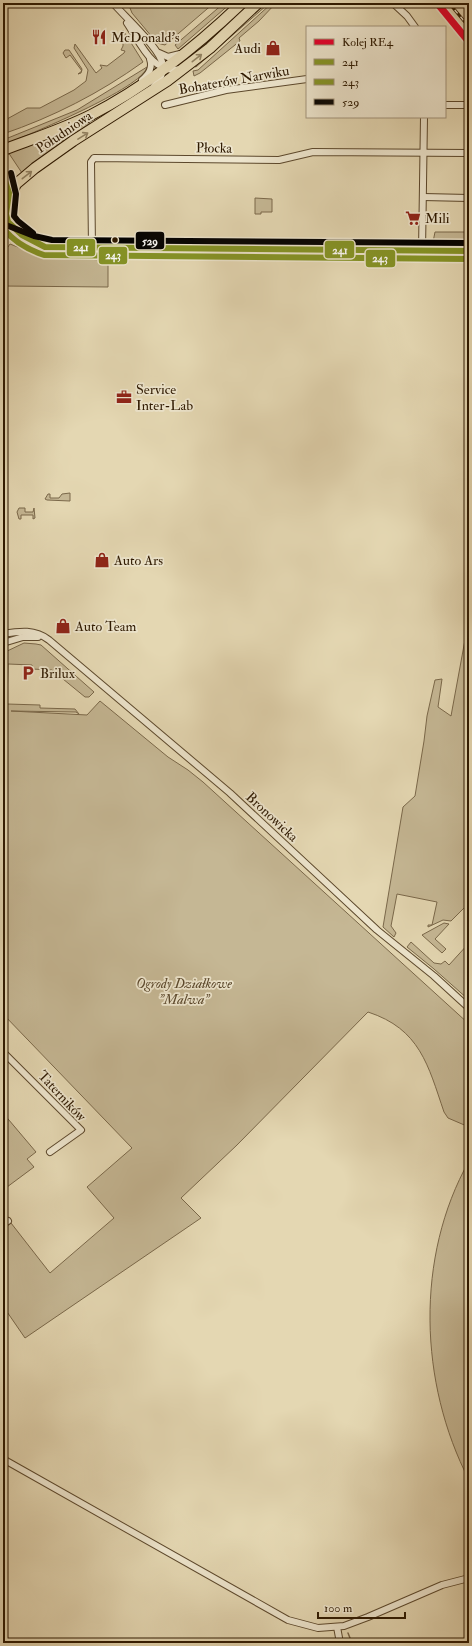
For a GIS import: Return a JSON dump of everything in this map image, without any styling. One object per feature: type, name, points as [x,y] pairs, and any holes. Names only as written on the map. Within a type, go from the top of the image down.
[{"type":"main road","name":"Południowa","points":[[3,150],[78,120],[118,98],[163,69],[190,49],[242,3]]},
{"type":"main road","name":"Południowa","points":[[8,198],[16,184],[45,161],[143,98],[183,69],[218,40],[258,3]]},
{"type":"main road","points":[[3,175],[7,186],[8,198],[4,217]]},
{"type":"street","points":[[113,3],[159,53],[163,62],[163,69]]},
{"type":"street","points":[[393,3],[407,16],[414,26]]},
{"type":"street","points":[[117,8],[148,55],[157,65],[163,69],[183,69]]},
{"type":"street","name":"Południowa","points":[[159,53],[164,56],[172,56],[190,49]]},
{"type":"street","name":"Południowa","points":[[118,98],[147,75],[151,66],[148,55]]},
{"type":"street","name":"Południowa","points":[[143,98],[159,80],[163,69]]},
{"type":"street","name":"Bohaterów Narwiku","points":[[165,105],[226,90],[306,79]]},
{"type":"street","points":[[446,105],[469,106]]},
{"type":"street","points":[[422,251],[424,118]]},
{"type":"street","name":"Płocka","points":[[92,248],[91,162],[94,158],[279,160],[313,152],[423,152]]},
{"type":"street","points":[[423,152],[469,153]]},
{"type":"street","points":[[422,197],[469,198]]},
{"type":"street","points":[[4,217],[12,227],[39,246]]},
{"type":"street","points":[[3,232],[39,246],[51,248],[469,251]]},
{"type":"street","name":"Bronowicka","points":[[3,634],[23,631],[34,632],[47,638],[57,646],[230,793],[380,934],[434,976],[469,1008]]},
{"type":"street","name":"Bronowicka","points":[[3,643],[19,637],[33,636],[49,640],[57,646]]},
{"type":"street","name":"Taterników","points":[[3,1052],[81,1130],[50,1152]]},
{"type":"street","points":[[3,1459],[288,1620],[318,1628],[336,1627],[356,1623],[442,1585],[469,1578]]},
{"type":"street","points":[[336,1627],[340,1643]]},
{"type":"green space","points":[[135,3],[214,3],[165,45],[157,43],[132,13],[130,8]]},
{"type":"green space","points":[[224,3],[231,3],[178,49],[175,45]]},
{"type":"green space","points":[[247,3],[252,3],[187,60],[185,57]]},
{"type":"green space","points":[[272,3],[276,3],[259,21],[239,38],[240,41],[200,73],[194,76],[193,71],[198,70]]},
{"type":"green space","points":[[266,4],[267,5],[196,67],[193,66],[251,14]]},
{"type":"green space","points":[[123,30],[143,62],[110,84],[76,103],[40,120],[3,134],[3,125],[7,124],[7,119],[27,108],[40,108],[74,90],[86,81],[88,70],[74,48],[75,44],[96,73],[102,68],[100,65],[107,66],[124,53],[125,51],[121,50],[123,46]]},
{"type":"green space","points":[[65,50],[69,50],[82,70],[70,55],[66,58],[63,53]]},
{"type":"green space","points":[[147,67],[141,76],[106,99],[58,122],[3,145],[3,140],[77,110]]},
{"type":"green space","points":[[89,121],[90,123],[22,173],[8,152]]},
{"type":"green space","points":[[255,198],[272,199],[272,212],[261,212],[261,214],[255,214]]},
{"type":"green space","points":[[435,232],[469,232],[469,242],[433,242]]},
{"type":"green space","points":[[10,244],[50,258],[108,260],[108,287],[3,286],[3,254]]},
{"type":"green space","points":[[70,493],[70,501],[45,499],[48,494],[50,494],[50,498],[59,498],[62,494]]},
{"type":"green space","points":[[19,508],[25,508],[25,512],[33,512],[34,508],[35,518],[33,519],[33,515],[21,515],[21,519],[19,519],[17,512]]},
{"type":"green space","points":[[469,618],[469,905],[468,904],[451,921],[443,920],[428,927],[428,925],[432,925],[437,902],[397,894],[391,926],[396,933],[394,937],[383,927],[403,807],[415,796],[427,716],[435,680],[442,679],[438,707],[451,716]]},
{"type":"green space","name":"Ogrody Działkowe \"Malwa\"","points":[[24,643],[41,645],[94,692],[89,697],[85,697],[52,670],[32,669],[32,665],[8,664],[7,704],[40,705],[40,708],[75,709],[79,714],[76,712],[11,711],[87,715],[100,701],[168,757],[203,782],[469,1024],[469,1127],[448,1118],[444,1112],[427,1064],[411,1039],[400,1028],[386,1019],[368,1012],[237,1145],[181,1198],[201,1218],[25,1338],[3,1306],[3,1229],[11,1223],[50,1273],[114,1218],[87,1187],[132,1148],[3,1014],[3,653]]},
{"type":"green space","points":[[444,923],[449,924],[435,939],[446,949],[442,953],[422,935]]},
{"type":"green space","points":[[411,942],[434,963],[441,964],[445,961],[449,965],[469,943],[469,1000],[407,947]]},
{"type":"green space","points":[[3,1113],[36,1152],[27,1159],[34,1167],[3,1190]]},
{"type":"green space","points":[[469,1161],[469,1480],[452,1442],[440,1403],[433,1362],[430,1320],[432,1279],[439,1238],[451,1198]]},
{"type":"waterway","points":[[348,1633],[352,1643]]},
{"type":"railway","points":[[449,3],[469,27]]},
{"type":"rail line","name":"RE4","points":[[437,3],[469,42]]},
{"type":"transit line","name":"529","points":[[11,173],[16,194],[14,216],[33,233]]},
{"type":"transit line","name":"241","points":[[3,175],[9,193],[6,214],[8,222],[22,235],[45,247],[469,251]]},
{"type":"transit line","name":"529","points":[[6,225],[34,236],[52,240],[469,243]]},
{"type":"transit line","name":"243","points":[[3,228],[7,233],[22,244],[44,255],[469,259]]},
{"type":"place","name":"McDonald's","points":[[99,37]]},
{"type":"place","name":"Audi","points":[[273,48]]},
{"type":"place","name":"Mili","points":[[413,218]]},
{"type":"place","name":"Service Inter-Lab","points":[[124,397]]},
{"type":"place","name":"Auto Ars","points":[[102,560]]},
{"type":"place","name":"Auto Team","points":[[63,626]]},
{"type":"place","name":"Brilux","points":[[28,673]]}]
